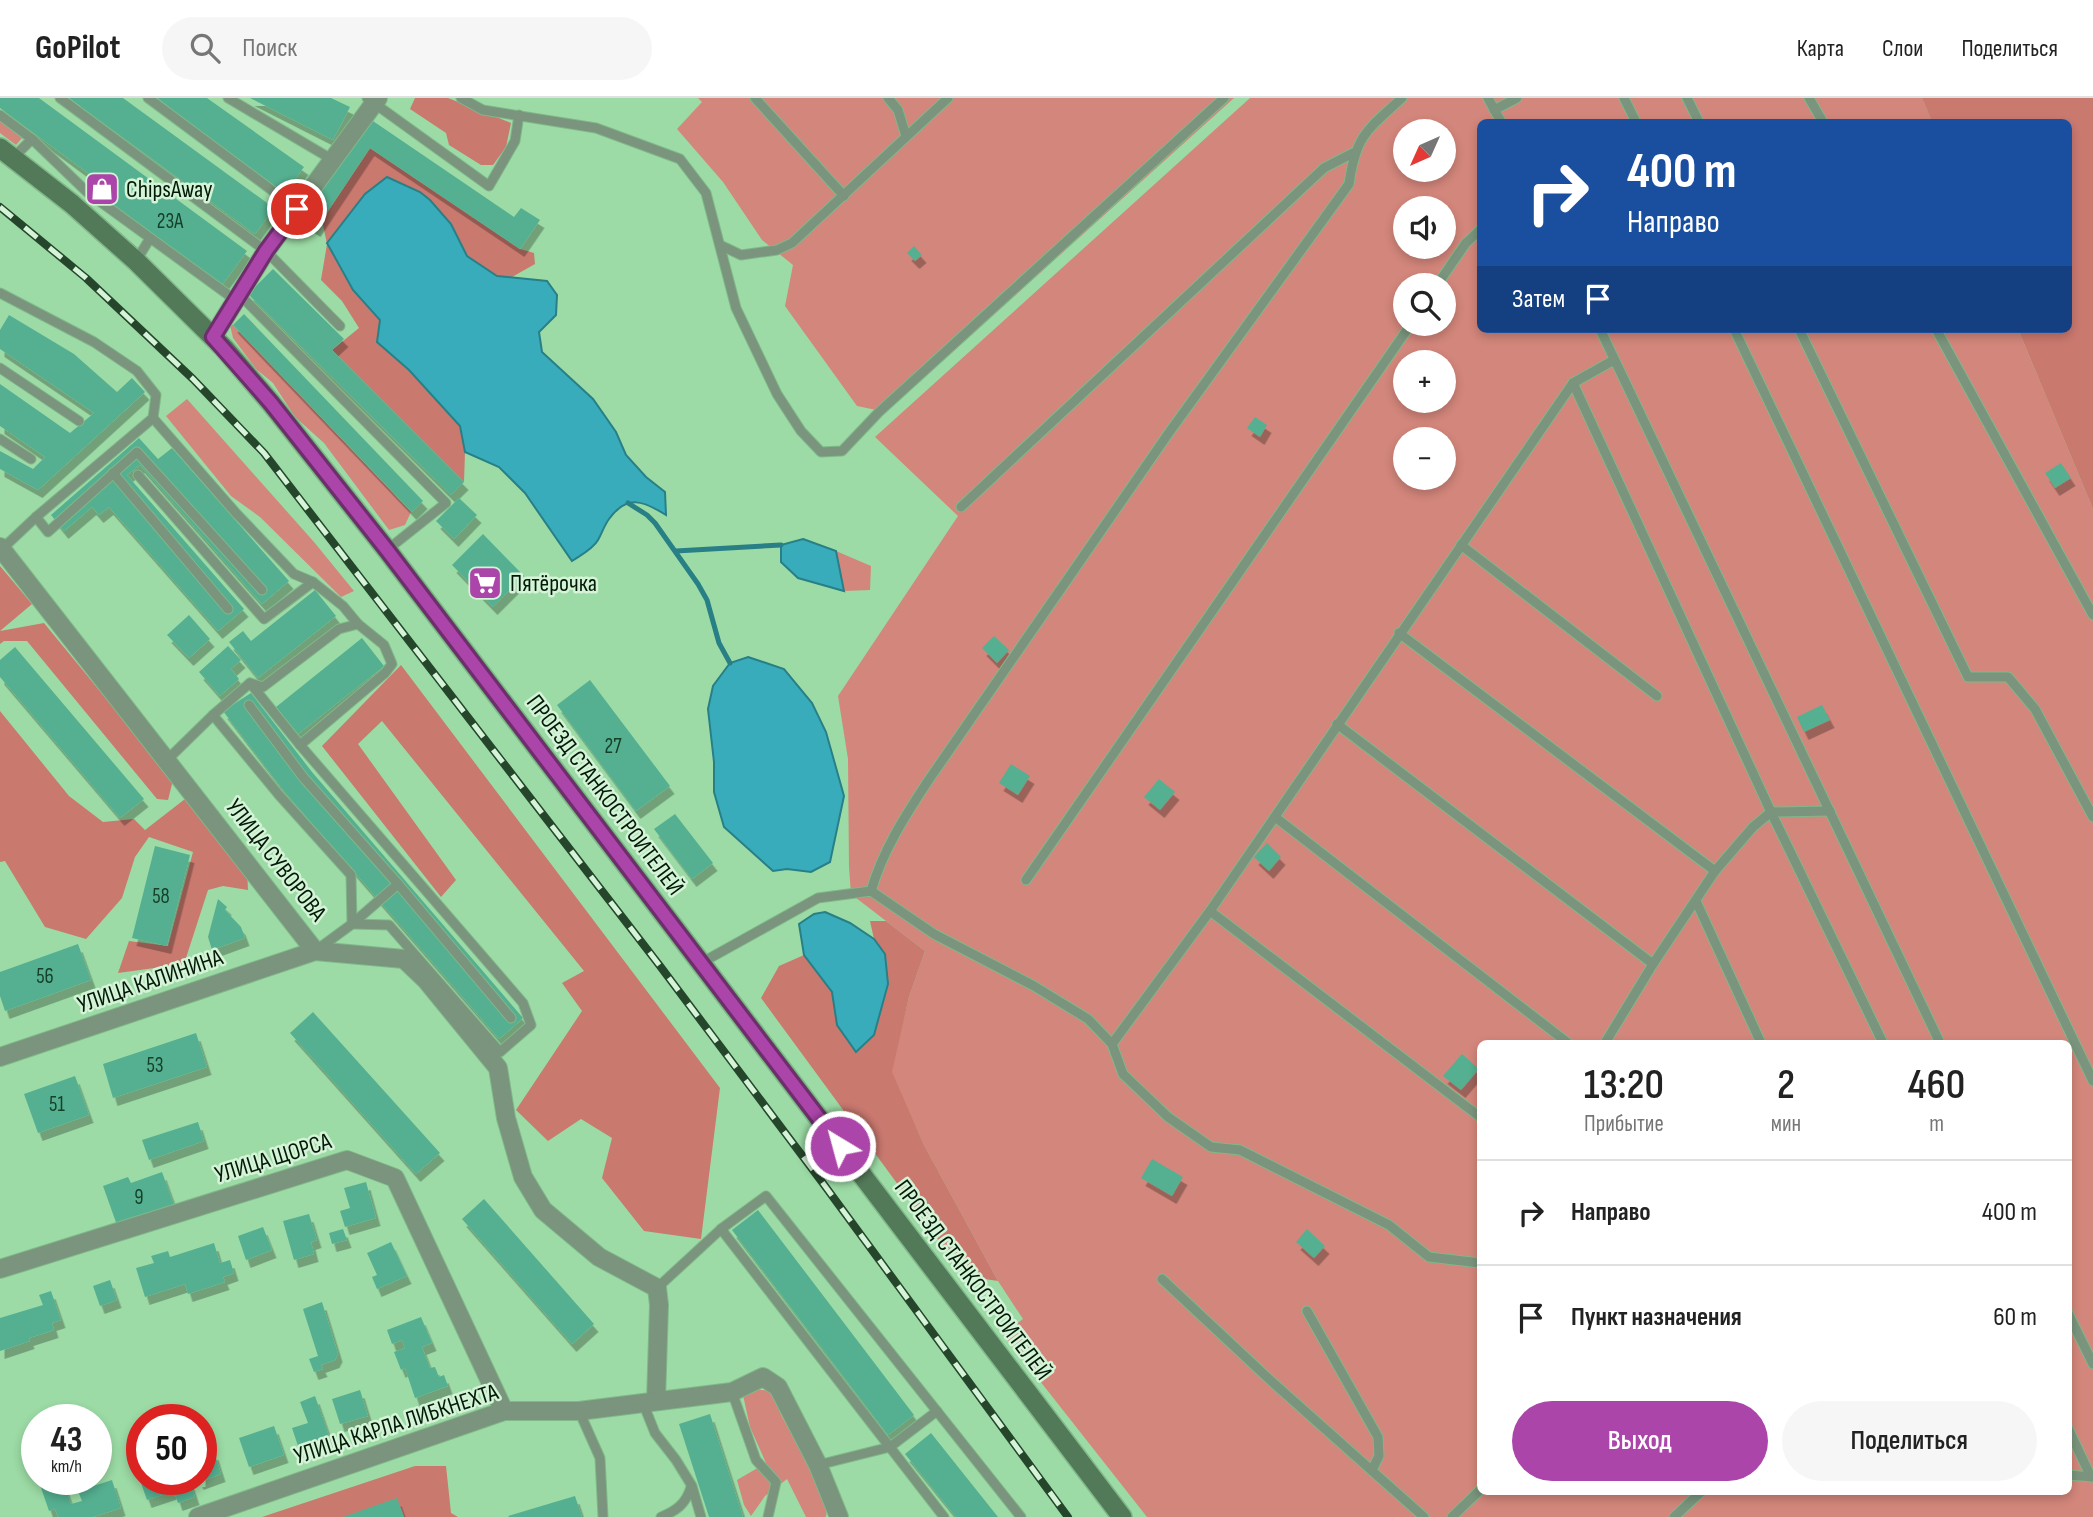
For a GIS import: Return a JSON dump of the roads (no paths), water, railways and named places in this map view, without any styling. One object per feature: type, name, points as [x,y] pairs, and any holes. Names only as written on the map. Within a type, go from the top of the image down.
[{"type":"main road","name":"ПРОЕЗД СТАНКОСТРОИТЕЛЕЙ","points":[[7,152],[72,204],[136,261],[213,337],[271,403],[387,550],[1122,1517]]},
{"type":"street","points":[[213,337],[266,251],[374,99]]},
{"type":"street","name":"УЛИЦА СУВОРОВА","points":[[1,549],[315,951],[404,959],[426,980],[498,1068],[506,1118],[523,1177],[543,1210],[599,1257],[657,1288]]},
{"type":"street","name":"УЛИЦА КАЛИНИНА","points":[[0,1057],[315,951]]},
{"type":"street","name":"УЛИЦА ЩОРСА","points":[[0,1269],[347,1160],[395,1178],[504,1411]]},
{"type":"street","points":[[657,1288],[659,1304],[649,1402],[732,1392],[763,1377],[778,1387],[818,1465],[839,1517]]},
{"type":"street","name":"УЛИЦА КАРЛА ЛИБКНЕХТА","points":[[198,1517],[504,1411],[579,1411],[649,1402]]},
{"type":"lane","points":[[60,98],[266,251],[340,326]]},
{"type":"lane","points":[[148,98],[297,209]]},
{"type":"lane","points":[[228,98],[333,160]]},
{"type":"lane","points":[[460,98],[483,110],[596,128],[680,159],[706,193],[736,308],[778,394],[801,431],[821,452],[842,451],[879,412],[1224,98]]},
{"type":"lane","points":[[755,98],[844,196]]},
{"type":"lane","points":[[888,98],[898,110],[906,136]]},
{"type":"lane","points":[[720,245],[741,255],[777,250],[792,243],[948,98]]},
{"type":"lane","points":[[871,891],[877,871],[899,825],[980,702],[1168,434],[1349,184],[1353,153],[1367,130],[1402,98]]},
{"type":"lane","points":[[1488,98],[1499,119]]},
{"type":"lane","points":[[1494,110],[1517,98]]},
{"type":"lane","points":[[1624,98],[1634,119]]},
{"type":"lane","points":[[1688,98],[1698,119]]},
{"type":"lane","points":[[1809,98],[1821,119]]},
{"type":"lane","points":[[374,99],[489,186],[515,141],[519,115]]},
{"type":"lane","points":[[0,115],[32,139],[87,192],[149,240],[236,296],[446,503],[387,550]]},
{"type":"lane","points":[[7,152],[32,139]]},
{"type":"lane","points":[[961,507],[1324,168],[1353,153]]},
{"type":"lane","points":[[1445,273],[1466,243],[1477,233]]},
{"type":"lane","points":[[136,261],[149,240]]},
{"type":"lane","points":[[0,293],[94,342],[137,371],[156,395],[153,418],[1,549]]},
{"type":"lane","points":[[1602,333],[1939,1040]]},
{"type":"lane","points":[[1736,333],[2093,1081]]},
{"type":"lane","points":[[1801,333],[1968,677],[2008,677],[2035,709],[2093,817]]},
{"type":"lane","points":[[1938,333],[2093,615]]},
{"type":"lane","points":[[1026,880],[1403,336]]},
{"type":"lane","points":[[1112,1044],[1210,911],[1573,383],[1614,360]]},
{"type":"lane","points":[[0,368],[79,421]]},
{"type":"lane","points":[[1573,383],[1771,811],[1882,1040]]},
{"type":"lane","points":[[153,418],[236,513],[294,574],[313,582],[384,645],[392,664],[300,745]]},
{"type":"lane","points":[[0,439],[31,459]]},
{"type":"lane","points":[[36,517],[48,532],[137,452],[262,590]]},
{"type":"lane","points":[[113,473],[228,609]]},
{"type":"lane","points":[[138,475],[264,619],[313,582]]},
{"type":"lane","points":[[1461,545],[1657,696]]},
{"type":"lane","points":[[250,683],[263,687],[339,629],[358,624]]},
{"type":"lane","points":[[1399,633],[1715,871]]},
{"type":"lane","points":[[167,760],[250,683]]},
{"type":"lane","points":[[250,683],[300,745],[523,1003],[531,1025],[500,1052],[389,925],[352,924]]},
{"type":"lane","points":[[249,705],[303,777],[511,1018]]},
{"type":"lane","points":[[213,715],[279,795],[351,875],[352,924]]},
{"type":"lane","points":[[1337,724],[1653,964]]},
{"type":"lane","points":[[1607,1040],[1715,871],[1753,827],[1771,811],[1830,810]]},
{"type":"lane","points":[[1275,817],[1564,1040]]},
{"type":"lane","points":[[315,951],[352,924],[398,884]]},
{"type":"lane","points":[[701,963],[818,898],[871,891],[933,934],[1034,986],[1088,1019],[1112,1044],[1123,1074],[1168,1117],[1211,1147],[1240,1150],[1389,1225],[1429,1258],[1477,1263]]},
{"type":"lane","points":[[1696,901],[1760,1040]]},
{"type":"lane","points":[[1210,911],[1477,1115]]},
{"type":"lane","points":[[657,1288],[721,1229],[766,1196],[1021,1517]]},
{"type":"lane","points":[[721,1229],[944,1517]]},
{"type":"lane","points":[[1162,1279],[1424,1517]]},
{"type":"lane","points":[[1307,1311],[1378,1437],[1379,1456],[1372,1470]]},
{"type":"lane","points":[[2072,1321],[2093,1364]]},
{"type":"lane","points":[[732,1392],[755,1460],[776,1482],[768,1517]]},
{"type":"lane","points":[[649,1402],[655,1433],[692,1486],[701,1517]]},
{"type":"lane","points":[[579,1411],[600,1458],[603,1517]]},
{"type":"lane","points":[[818,1465],[890,1447],[937,1411]]},
{"type":"lane","points":[[2072,1436],[2092,1477]]},
{"type":"lane","points":[[2072,1475],[2092,1477]]},
{"type":"lane","points":[[660,1517],[674,1511],[688,1498],[692,1486]]},
{"type":"lane","points":[[1452,1517],[1477,1493]]},
{"type":"lane","points":[[1674,1517],[1698,1495]]},
{"type":"water","points":[[387,177],[420,192],[430,200],[451,224],[467,256],[497,276],[547,281],[557,295],[556,315],[539,332],[542,352],[593,399],[616,432],[626,455],[646,477],[665,492],[666,515],[636,502],[622,506],[609,519],[593,546],[572,561],[525,493],[499,467],[465,452],[460,426],[409,370],[377,342],[380,320],[353,290],[327,243],[365,194]]},
{"type":"water","points":[[803,539],[836,551],[844,591],[798,578],[781,562],[781,545]]},
{"type":"water","points":[[748,657],[784,669],[812,703],[826,732],[844,796],[830,862],[811,872],[787,869],[773,871],[724,827],[714,792],[714,762],[708,709],[713,686],[730,663]]},
{"type":"water","points":[[825,912],[850,923],[874,939],[885,954],[888,984],[874,1035],[856,1052],[837,1025],[832,992],[804,955],[799,924],[814,914]]},
{"type":"waterway","points":[[628,503],[655,523],[698,584],[707,600],[719,643],[730,663]]},
{"type":"waterway","points":[[676,551],[781,545]]},
{"type":"railway","points":[[0,207],[86,278],[193,379],[264,453],[660,966],[1068,1517]]},
{"type":"place","name":"ChipsAway","points":[[102,189]]},
{"type":"place","name":"Пятёрочка","points":[[485,583]]}]
